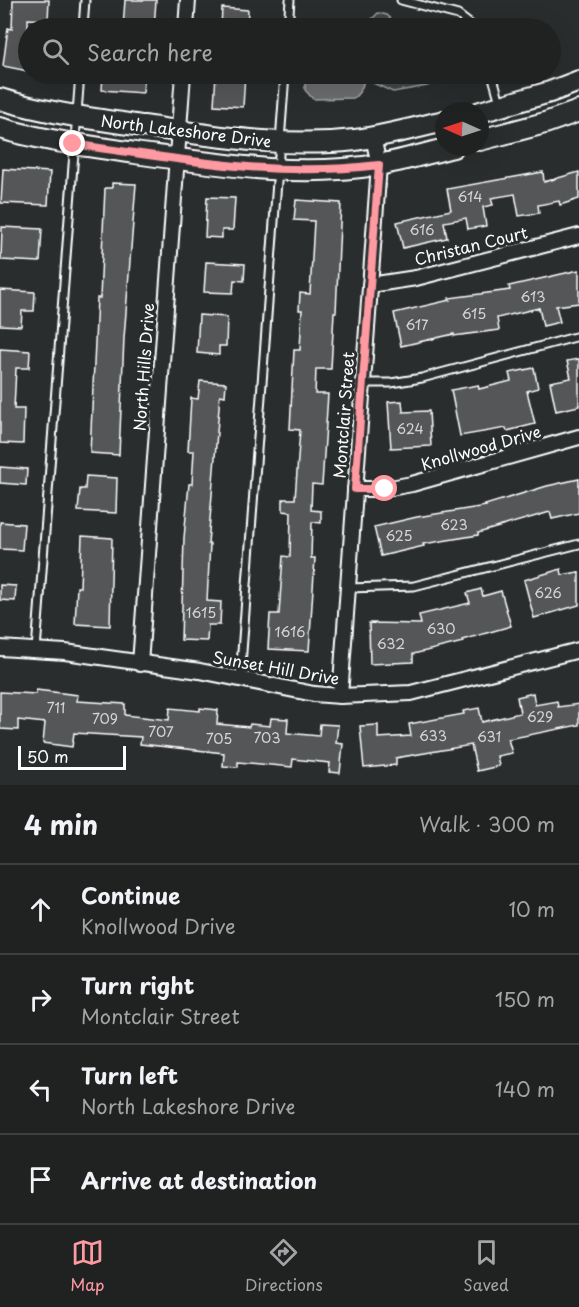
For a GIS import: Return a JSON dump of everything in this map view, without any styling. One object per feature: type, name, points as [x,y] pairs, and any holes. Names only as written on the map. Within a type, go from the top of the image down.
[{"type":"main road","points":[[489,109],[579,81]]},
{"type":"main road","name":"North Lakeshore Drive","points":[[0,99],[77,116],[248,141],[280,143],[329,142],[373,137],[435,123]]},
{"type":"main road","points":[[501,106],[509,133]]},
{"type":"main road","points":[[489,138],[579,111]]},
{"type":"main road","name":"North Lakeshore Drive","points":[[0,128],[32,137],[73,144],[233,167],[277,170],[328,170],[379,165],[435,151]]},
{"type":"street","points":[[187,18],[188,0]]},
{"type":"street","name":"North Hills Drive","points":[[140,664],[182,84]]},
{"type":"street","name":"Montclair Street","points":[[340,696],[379,165],[373,137]]},
{"type":"street","name":"Christan Court","points":[[370,285],[416,278],[579,236]]},
{"type":"street","name":"Knollwood Drive","points":[[355,489],[385,489],[412,484],[579,437]]},
{"type":"street","name":"Sunset Hill Drive","points":[[0,648],[65,652],[200,671],[314,694],[340,696],[411,693],[579,651]]},
{"type":"lane","points":[[84,18],[85,0]]},
{"type":"lane","points":[[289,18],[290,0]]},
{"type":"lane","points":[[401,0],[462,18]]},
{"type":"lane","points":[[36,650],[79,84]]},
{"type":"lane","points":[[240,679],[284,84]]},
{"type":"lane","points":[[495,84],[501,106]]},
{"type":"lane","points":[[363,383],[391,383],[422,378],[579,336]]},
{"type":"lane","points":[[348,588],[414,586],[579,544]]},
{"type":"shaded area","points":[[378,13],[390,18],[373,18]]},
{"type":"shaded area","points":[[305,84],[363,84],[354,98],[313,99],[305,90]]},
{"type":"shaded area","points":[[375,84],[431,84],[427,86],[393,92]]},
{"type":"building","points":[[13,0],[49,0],[48,18],[18,18],[18,69],[3,66],[8,28],[12,29]]},
{"type":"building","points":[[125,0],[156,0],[155,18],[124,18]]},
{"type":"building","points":[[222,8],[248,10],[248,18],[222,18]]},
{"type":"building","points":[[102,84],[143,84],[143,93],[102,90]]},
{"type":"building","points":[[215,84],[244,84],[243,107],[214,105]]},
{"type":"building","points":[[3,169],[50,172],[48,205],[1,203]]},
{"type":"building","points":[[543,172],[544,182],[579,172],[579,199],[560,205],[559,201],[538,205],[539,213],[519,216],[515,194],[491,198],[493,205],[483,207],[486,226],[468,229],[466,218],[444,222],[447,238],[403,248],[397,222],[451,210],[447,189]]},
{"type":"building","points":[[112,183],[136,184],[124,338],[119,455],[90,453],[105,188],[112,188]]},
{"type":"building","points":[[207,197],[235,198],[233,230],[222,230],[222,238],[205,237]]},
{"type":"building","points":[[296,200],[341,203],[331,369],[316,369],[315,394],[328,394],[322,485],[312,484],[311,510],[321,511],[321,523],[312,522],[311,558],[315,558],[309,651],[268,649],[270,614],[279,614],[283,556],[290,557],[291,512],[283,511],[283,499],[295,499],[300,430],[290,429],[294,350],[300,350],[302,310],[299,310],[300,293],[310,294],[314,221],[294,220]]},
{"type":"building","points":[[2,227],[42,229],[40,262],[1,260]]},
{"type":"building","points":[[206,262],[245,264],[244,281],[234,280],[233,293],[204,292]]},
{"type":"building","points":[[579,270],[579,303],[556,306],[560,322],[543,326],[539,308],[497,318],[499,330],[454,336],[454,334],[401,346],[394,313],[450,300],[449,298],[510,290],[509,286]]},
{"type":"building","points":[[0,290],[35,292],[34,311],[22,311],[21,326],[0,325]]},
{"type":"building","points":[[199,315],[227,317],[226,346],[219,346],[219,355],[197,353]]},
{"type":"building","points":[[0,349],[30,351],[29,368],[16,368],[14,409],[24,409],[23,444],[0,443]]},
{"type":"building","points":[[579,359],[579,406],[556,411],[550,382],[571,378],[567,361]]},
{"type":"building","points":[[534,368],[538,388],[527,391],[535,424],[507,431],[506,428],[460,436],[451,390],[478,385],[479,389],[511,381],[509,373]]},
{"type":"building","points":[[200,381],[226,383],[225,396],[220,395],[208,544],[210,544],[207,601],[221,602],[220,625],[208,625],[207,641],[181,640],[184,538],[194,451],[188,451],[191,398],[198,399]]},
{"type":"building","points":[[402,401],[403,412],[429,411],[431,446],[391,448],[388,402]]},
{"type":"building","points":[[0,467],[27,469],[26,485],[0,483]]},
{"type":"building","points":[[86,476],[117,478],[116,513],[78,511],[80,489],[85,489]]},
{"type":"building","points":[[579,479],[579,513],[552,519],[550,512],[478,533],[478,535],[423,544],[424,546],[381,556],[374,527],[417,517],[486,506],[547,486]]},
{"type":"building","points":[[0,522],[24,524],[22,550],[0,549]]},
{"type":"building","points":[[82,536],[112,538],[110,626],[75,624],[77,587],[80,587]]},
{"type":"building","points":[[561,569],[562,575],[579,572],[579,605],[534,618],[524,580]]},
{"type":"building","points":[[0,585],[16,586],[15,601],[0,600]]},
{"type":"building","points":[[481,589],[483,596],[501,591],[511,626],[462,640],[463,642],[413,654],[413,662],[370,664],[369,623],[421,624],[419,615],[470,603],[467,593]]},
{"type":"building","points":[[36,690],[78,695],[77,701],[125,704],[125,715],[169,720],[170,708],[200,711],[200,708],[218,710],[217,724],[270,726],[271,718],[288,719],[287,733],[319,736],[320,724],[338,725],[336,743],[343,744],[340,773],[329,772],[330,763],[293,759],[292,767],[238,762],[238,767],[223,766],[224,753],[140,744],[141,737],[74,733],[72,747],[43,743],[45,723],[18,720],[18,730],[0,729],[0,692],[36,694]]},
{"type":"building","points":[[533,693],[535,705],[557,701],[558,707],[579,704],[579,725],[508,739],[512,753],[497,756],[499,766],[477,771],[471,745],[396,758],[396,765],[364,768],[360,726],[378,725],[378,738],[411,736],[409,724],[464,714],[463,711],[479,708],[482,722],[520,713],[517,697]]},
{"type":"route","points":[[73,144],[255,169],[316,170],[379,165],[355,489],[385,489]]}]
